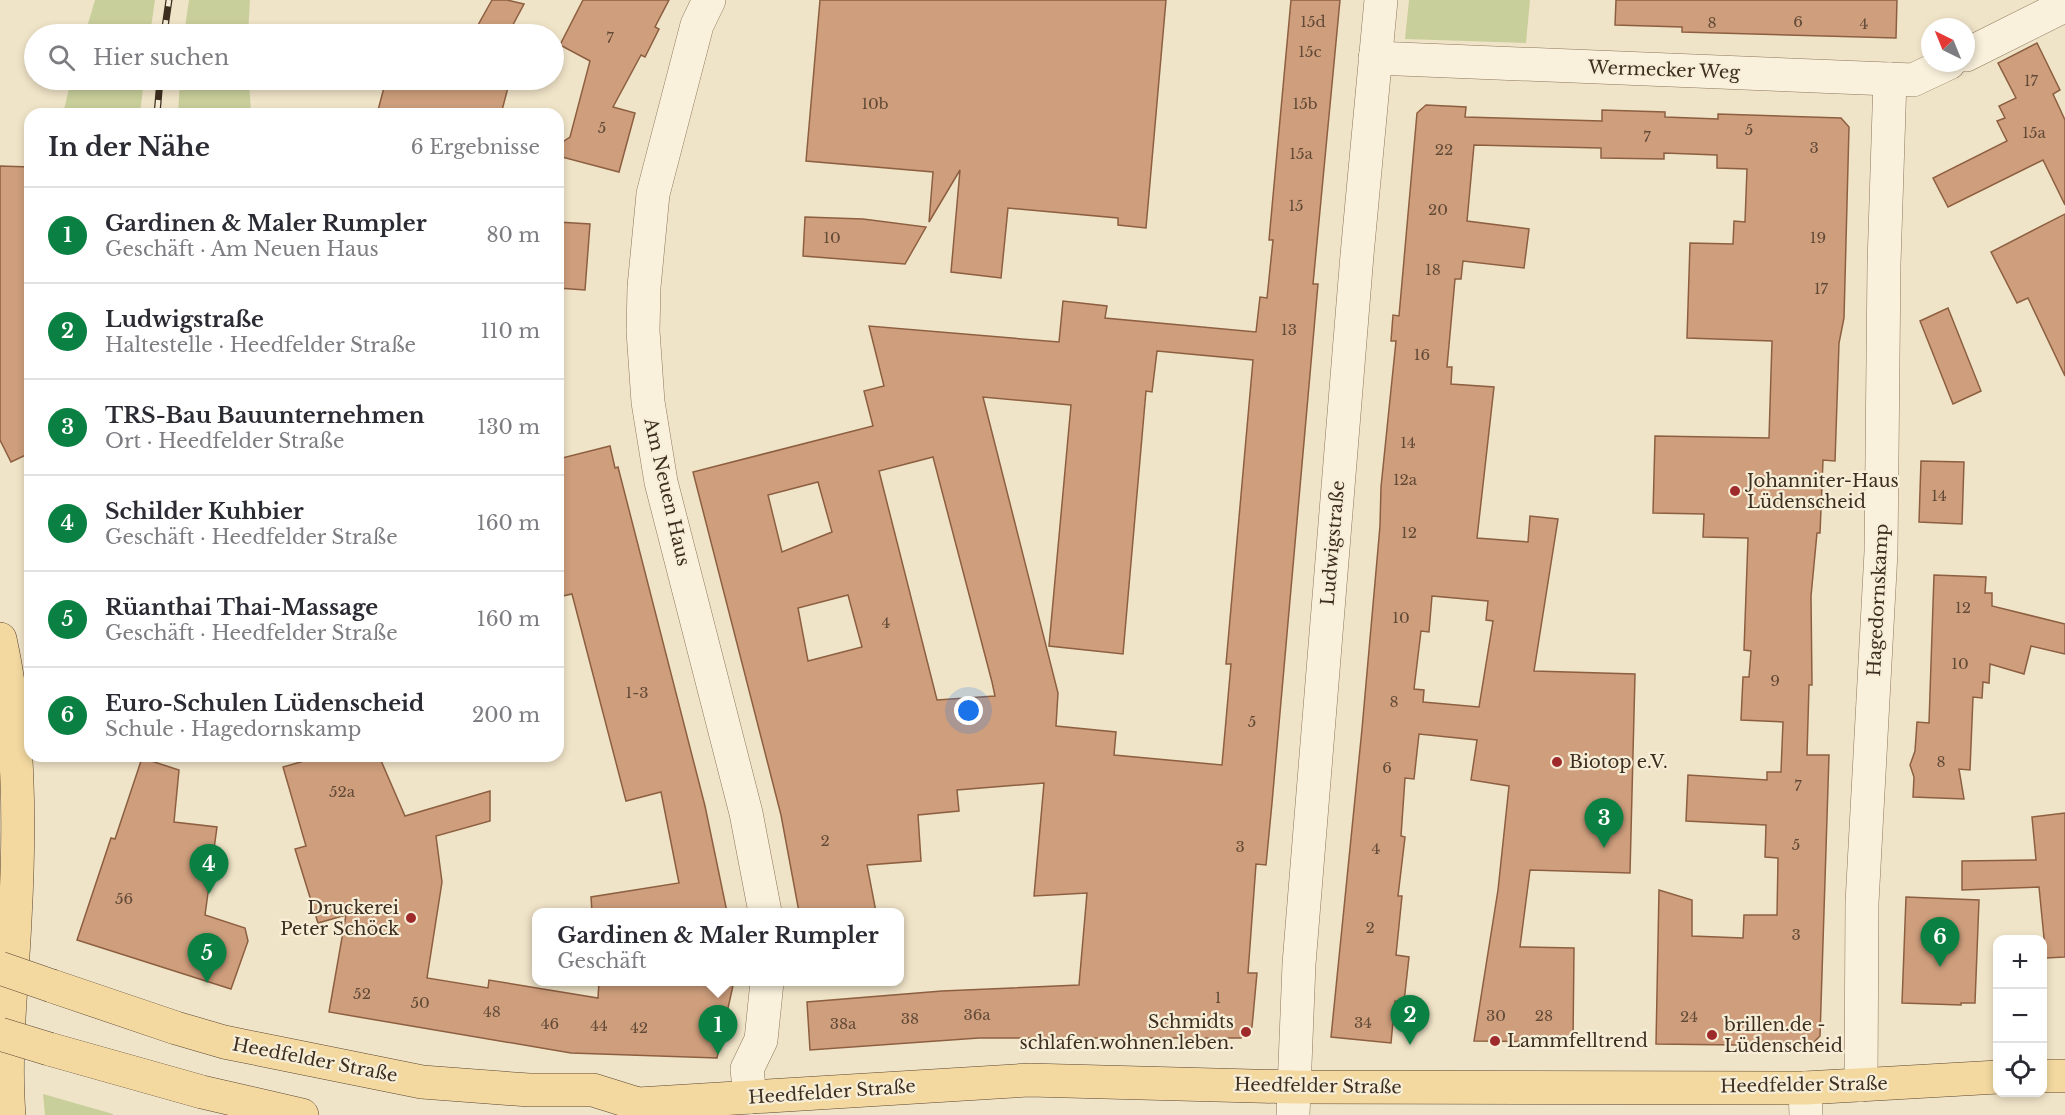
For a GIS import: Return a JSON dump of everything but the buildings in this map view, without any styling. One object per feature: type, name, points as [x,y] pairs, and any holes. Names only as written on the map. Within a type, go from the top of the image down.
[{"type":"main road","points":[[0,639],[17,773],[16,897],[6,1082],[9,1115]]},
{"type":"main road","name":"Heedfelder Straße","points":[[0,968],[195,1034],[422,1082],[530,1090],[593,1090],[625,1109],[750,1097],[1029,1080],[1294,1101],[1806,1101],[1861,1085],[1993,1077]]},
{"type":"main road","points":[[0,1034],[192,1089],[302,1115]]},
{"type":"main road","points":[[2047,1076],[2065,1076]]},
{"type":"street","name":"Am Neuen Haus","points":[[709,0],[697,25],[653,194],[644,287],[643,331],[648,402],[659,472],[746,813],[764,908]]},
{"type":"street","name":"Ludwigstraße","points":[[1294,1101],[1301,940],[1381,0]]},
{"type":"street","points":[[1975,50],[2062,7]]},
{"type":"street","name":"Wermecker Weg","points":[[1375,58],[1913,80],[1929,72]]},
{"type":"street","name":"Hagedornskamp","points":[[1861,1085],[1862,903],[1881,552],[1884,264],[1890,79]]},
{"type":"street","points":[[750,1097],[747,1069],[761,1040],[767,986]]},
{"type":"green space","points":[[95,0],[155,0],[151,24],[88,24]]},
{"type":"green space","points":[[189,0],[250,0],[249,24],[185,24]]},
{"type":"green space","points":[[1409,0],[1530,0],[1526,43],[1405,39]]},
{"type":"green space","points":[[69,90],[143,90],[141,108],[64,108]]},
{"type":"green space","points":[[179,90],[250,90],[251,108],[178,108]]},
{"type":"green space","points":[[43,1094],[113,1114],[113,1115],[45,1115]]},
{"type":"railway","points":[[165,24],[169,0]]},
{"type":"railway","points":[[158,108],[159,90]]},
{"type":"place","name":"Johanniter-Haus Lüdenscheid","points":[[1735,491]]},
{"type":"place","name":"Biotop e.V.","points":[[1557,762]]},
{"type":"place","name":"TRS-Bau Bauunternehmen","points":[[1604,848]]},
{"type":"place","name":"Schilder Kuhbier","points":[[209,894]]},
{"type":"place","name":"Druckerei Peter Schöck","points":[[411,918]]},
{"type":"place","name":"Euro-Schulen Lüdenscheid","points":[[1940,967]]},
{"type":"place","name":"Rüanthai Thai-Massage","points":[[207,983]]},
{"type":"place","name":"Schmidts schlafen.wohnen.leben.","points":[[1246,1032]]},
{"type":"place","name":"brillen.de - Lüdenscheid","points":[[1712,1035]]},
{"type":"place","name":"Lammfelltrend","points":[[1495,1041]]},
{"type":"place","name":"Ludwigstraße","points":[[1410,1045]]},
{"type":"place","name":"Gardinen & Maler Rumpler","points":[[718,1055]]}]
